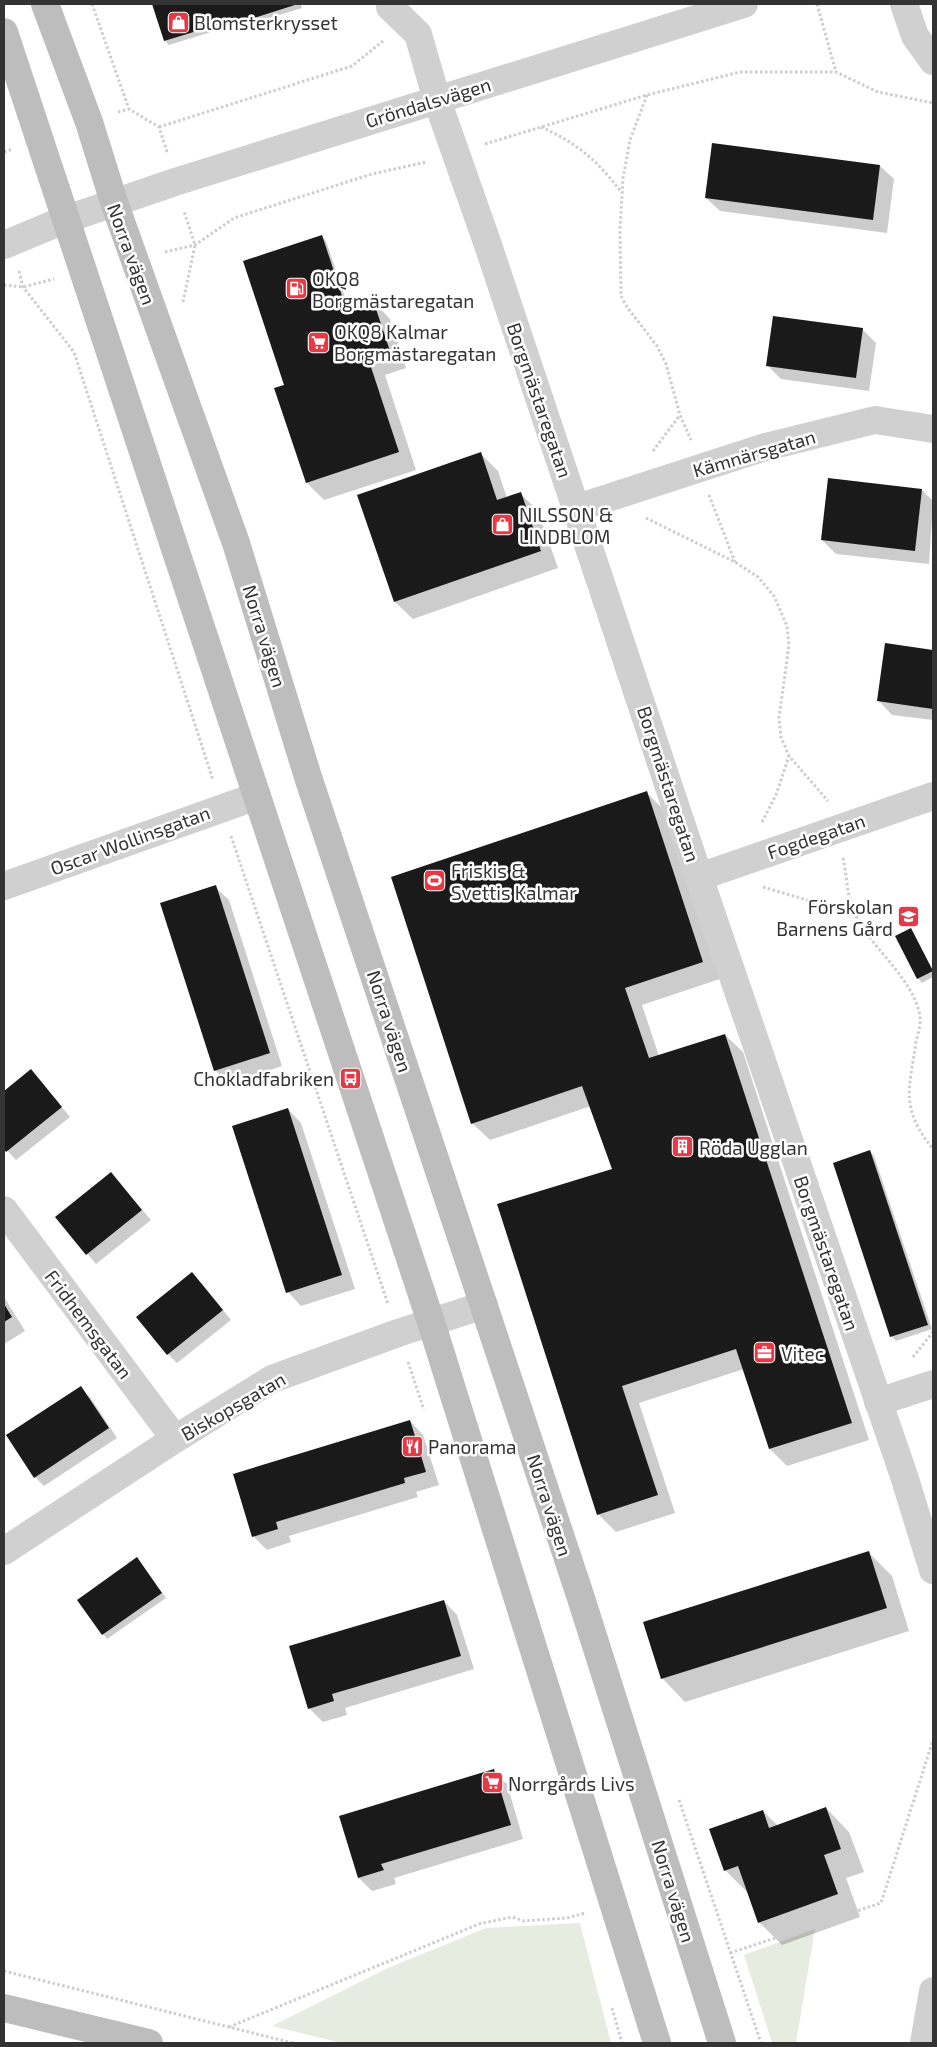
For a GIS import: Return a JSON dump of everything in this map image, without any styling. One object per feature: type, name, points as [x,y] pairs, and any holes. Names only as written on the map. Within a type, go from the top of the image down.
[{"type":"main road","name":"Norra vägen","points":[[45,4],[89,122],[114,202],[236,542],[308,776],[580,1595],[722,2043]]},
{"type":"main road","points":[[4,32],[64,220],[257,796],[430,1322],[657,2043]]},
{"type":"main road","points":[[4,2008],[150,2043]]},
{"type":"street","name":"Gröndalsvägen","points":[[4,245],[114,202],[744,4]]},
{"type":"street","points":[[904,4],[915,36],[933,61]]},
{"type":"street","name":"Borgmästaregatan","points":[[398,15],[418,34],[437,100],[577,508],[699,877],[904,1476],[933,1570]]},
{"type":"street","name":"Kämnärsgatan","points":[[577,508],[762,448],[875,420],[933,429]]},
{"type":"street","name":"Oscar Wollinsgatan","points":[[4,886],[257,796]]},
{"type":"street","name":"Fogdegatan","points":[[699,877],[933,796]]},
{"type":"street","name":"Fridhemsgatan","points":[[4,1210],[175,1439]]},
{"type":"street","name":"Biskopsgatan","points":[[4,1551],[175,1439],[272,1380],[398,1333],[484,1305]]},
{"type":"street","points":[[878,1402],[933,1384]]},
{"type":"street","points":[[924,2043],[933,1991]]},
{"type":"path","points":[[92,4],[129,109],[159,127],[352,66],[398,15]]},
{"type":"path","points":[[817,4],[836,72]]},
{"type":"path","points":[[194,244],[234,218],[372,174],[412,167],[647,95],[740,72],[836,72],[878,92],[933,103]]},
{"type":"path","points":[[647,95],[630,140],[622,193],[621,296],[656,346],[666,364],[680,415],[692,441]]},
{"type":"path","points":[[540,127],[578,146],[610,176],[622,193]]},
{"type":"path","points":[[4,285],[23,287],[74,352],[222,808],[427,1417]]},
{"type":"path","points":[[650,453],[680,415]]},
{"type":"path","points":[[706,488],[736,562]]},
{"type":"path","points":[[642,516],[736,562],[758,577],[774,596],[787,626],[789,645],[779,718],[781,737],[789,756],[834,807]]},
{"type":"path","points":[[760,826],[776,795],[789,756]]},
{"type":"path","points":[[842,851],[854,914],[900,976],[915,1002],[920,1017],[909,1080],[910,1109],[922,1134],[933,1149]]},
{"type":"path","points":[[756,885],[854,914]]},
{"type":"path","points":[[910,1360],[933,1332]]},
{"type":"path","points":[[730,1953],[881,1903],[933,1740]]},
{"type":"path","points":[[582,1904],[588,1922]]},
{"type":"path","points":[[229,2027],[479,1924],[512,1917],[524,1921],[567,1918],[585,1913]]},
{"type":"path","points":[[4,1971],[293,2043]]},
{"type":"path","points":[[611,2006],[622,2043]]},
{"type":"shaded area","points":[[580,1923],[611,2043],[342,2043],[272,2026],[388,1968],[486,1928]]},
{"type":"shaded area","points":[[815,1929],[796,2043],[772,2043],[744,1955]]},
{"type":"building","points":[[152,4],[298,4],[222,28],[220,24],[164,41]]},
{"type":"building","points":[[712,143],[880,165],[873,220],[705,198]]},
{"type":"building","points":[[322,235],[346,308],[373,300],[390,351],[368,358],[399,452],[306,483],[274,388],[284,385],[243,261]]},
{"type":"building","points":[[773,316],[863,328],[856,378],[766,366]]},
{"type":"building","points":[[481,452],[497,500],[521,492],[541,551],[394,602],[357,495]]},
{"type":"building","points":[[828,478],[922,489],[915,551],[821,540]]},
{"type":"building","points":[[885,643],[933,650],[933,709],[877,701]]},
{"type":"building","name":"Röda Ugglan","points":[[647,791],[703,962],[625,988],[649,1058],[725,1034],[852,1423],[769,1449],[736,1349],[622,1386],[658,1495],[597,1515],[497,1204],[612,1169],[582,1086],[471,1124],[391,877]]},
{"type":"building","points":[[216,885],[270,1053],[214,1071],[160,903]]},
{"type":"building","points":[[911,928],[933,971],[917,979],[895,936]]},
{"type":"building","points":[[31,1069],[62,1107],[6,1152],[4,1149],[4,1091]]},
{"type":"building","points":[[288,1108],[342,1275],[286,1293],[232,1126]]},
{"type":"building","points":[[870,1150],[928,1325],[890,1337],[833,1163]]},
{"type":"building","points":[[111,1172],[142,1210],[86,1255],[55,1217]]},
{"type":"building","points":[[192,1272],[223,1310],[167,1355],[136,1317]]},
{"type":"building","points":[[4,1304],[12,1317],[4,1322]]},
{"type":"building","points":[[81,1386],[109,1428],[34,1478],[6,1435]]},
{"type":"building","points":[[410,1420],[426,1472],[404,1478],[405,1483],[276,1522],[278,1529],[252,1537],[233,1474]]},
{"type":"building","points":[[869,1551],[887,1608],[661,1679],[643,1622]]},
{"type":"building","points":[[137,1557],[162,1593],[102,1635],[77,1600]]},
{"type":"building","points":[[444,1600],[461,1656],[332,1694],[334,1701],[308,1709],[289,1646]]},
{"type":"building","points":[[494,1769],[511,1825],[381,1864],[384,1870],[358,1878],[339,1816]]},
{"type":"building","points":[[826,1807],[841,1849],[824,1855],[838,1894],[758,1923],[738,1866],[724,1871],[709,1829],[763,1810],[769,1828]]},
{"type":"place","name":"Blomsterkrysset","points":[[178,22]]},
{"type":"place","name":"OKQ8 Borgmästaregatan","points":[[296,289]]},
{"type":"place","name":"OKQ8 Kalmar Borgmästaregatan","points":[[318,342]]},
{"type":"place","name":"NILSSON & LINDBLOM","points":[[503,525]]},
{"type":"place","name":"Friskis & Svettis Kalmar","points":[[435,881]]},
{"type":"place","name":"Förskolan Barnens Gård","points":[[909,917]]},
{"type":"place","name":"Chokladfabriken","points":[[350,1078]]},
{"type":"place","name":"Röda Ugglan","points":[[683,1147]]},
{"type":"place","name":"Vitec","points":[[765,1353]]},
{"type":"place","name":"Panorama","points":[[412,1446]]},
{"type":"place","name":"Norrgårds Livs","points":[[492,1783]]}]
